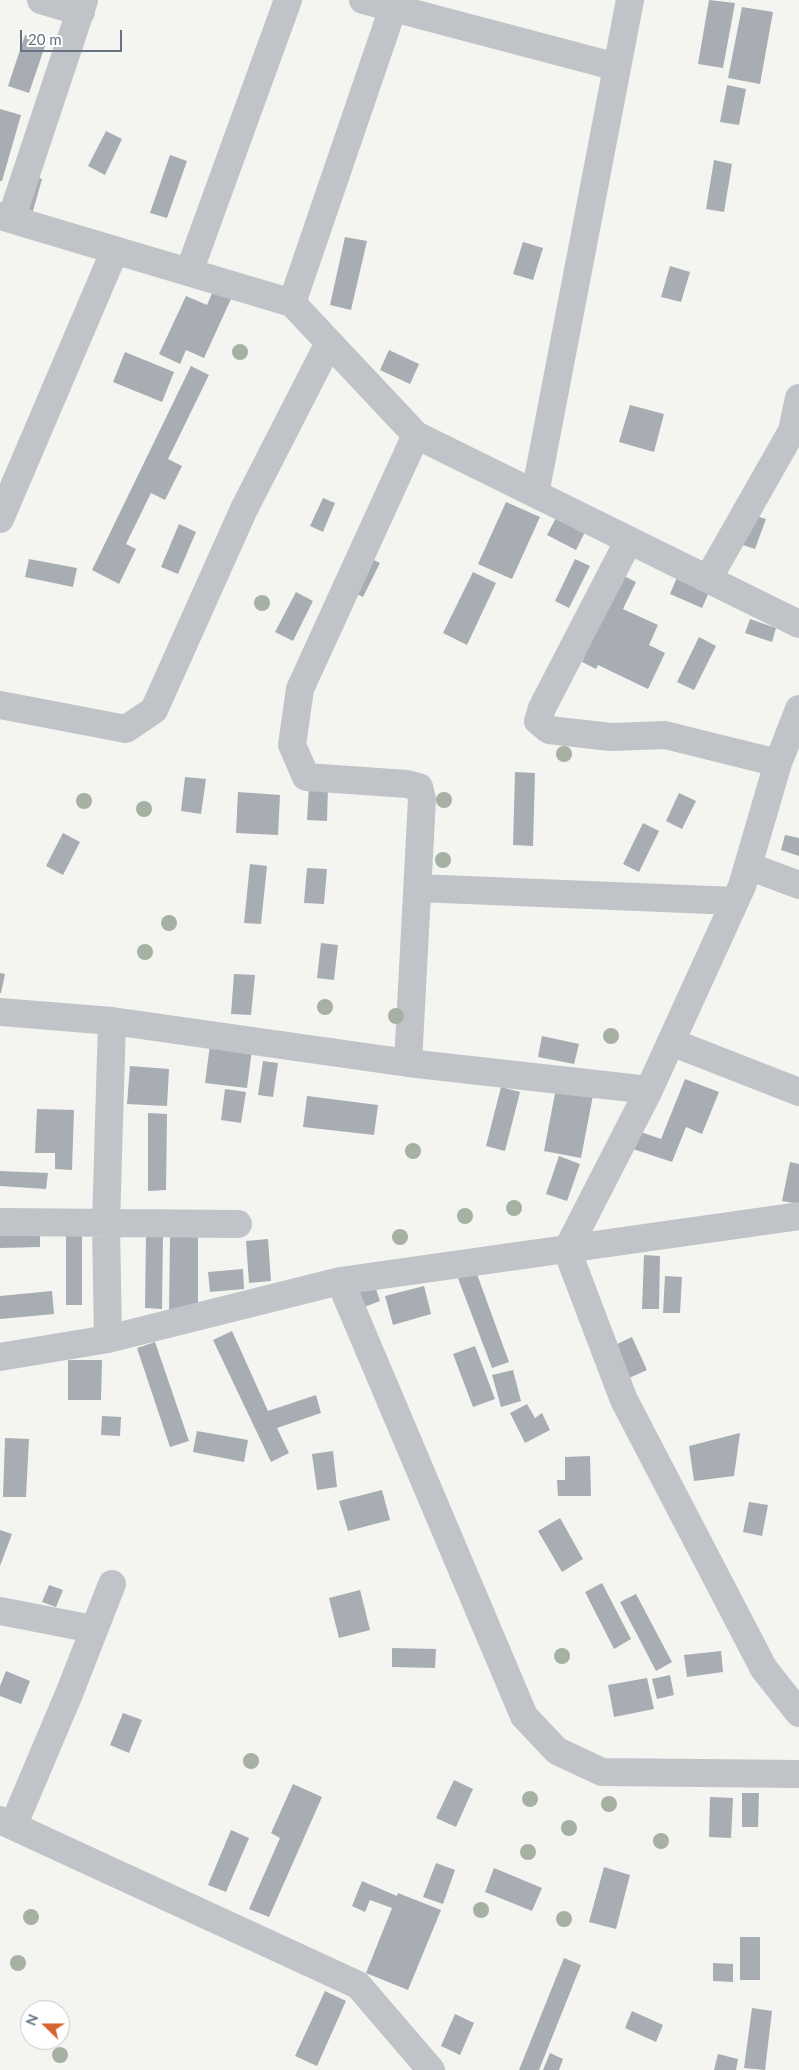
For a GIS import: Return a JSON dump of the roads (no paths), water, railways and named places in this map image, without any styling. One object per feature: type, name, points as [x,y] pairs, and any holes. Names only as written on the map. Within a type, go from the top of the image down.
[{"type":"street","points":[[41,0],[82,6],[6,218],[292,303],[416,434],[799,624]]},
{"type":"street","points":[[189,272],[288,0]]},
{"type":"street","points":[[363,0],[617,67]]},
{"type":"street","points":[[535,494],[630,0]]},
{"type":"street","points":[[292,303],[393,8]]},
{"type":"street","points":[[0,519],[115,250]]},
{"type":"street","points":[[0,705],[126,728],[154,710],[244,509],[329,343]]},
{"type":"street","points":[[708,579],[792,431],[799,398]]},
{"type":"street","points":[[408,1063],[422,799],[419,787],[407,784],[306,777],[292,745],[300,689],[416,434]]},
{"type":"street","points":[[629,540],[542,708],[538,721],[549,730],[611,737],[665,735],[778,763]]},
{"type":"street","points":[[799,709],[778,763],[748,866],[735,901],[649,1090],[567,1250],[624,1400],[764,1669],[799,1713]]},
{"type":"street","points":[[748,866],[799,885]]},
{"type":"street","points":[[418,888],[735,901]]},
{"type":"street","points":[[0,1012],[112,1021],[408,1063],[649,1090]]},
{"type":"street","points":[[108,1339],[106,1224],[112,1021]]},
{"type":"street","points":[[671,1042],[799,1092]]},
{"type":"street","points":[[0,1357],[108,1339],[340,1281],[799,1216]]},
{"type":"street","points":[[0,1222],[238,1224]]},
{"type":"street","points":[[340,1281],[524,1716],[557,1751],[602,1772],[799,1774]]},
{"type":"street","points":[[112,1584],[70,1694],[7,1823],[358,1985],[431,2070]]},
{"type":"street","points":[[0,1611],[93,1630]]}]
